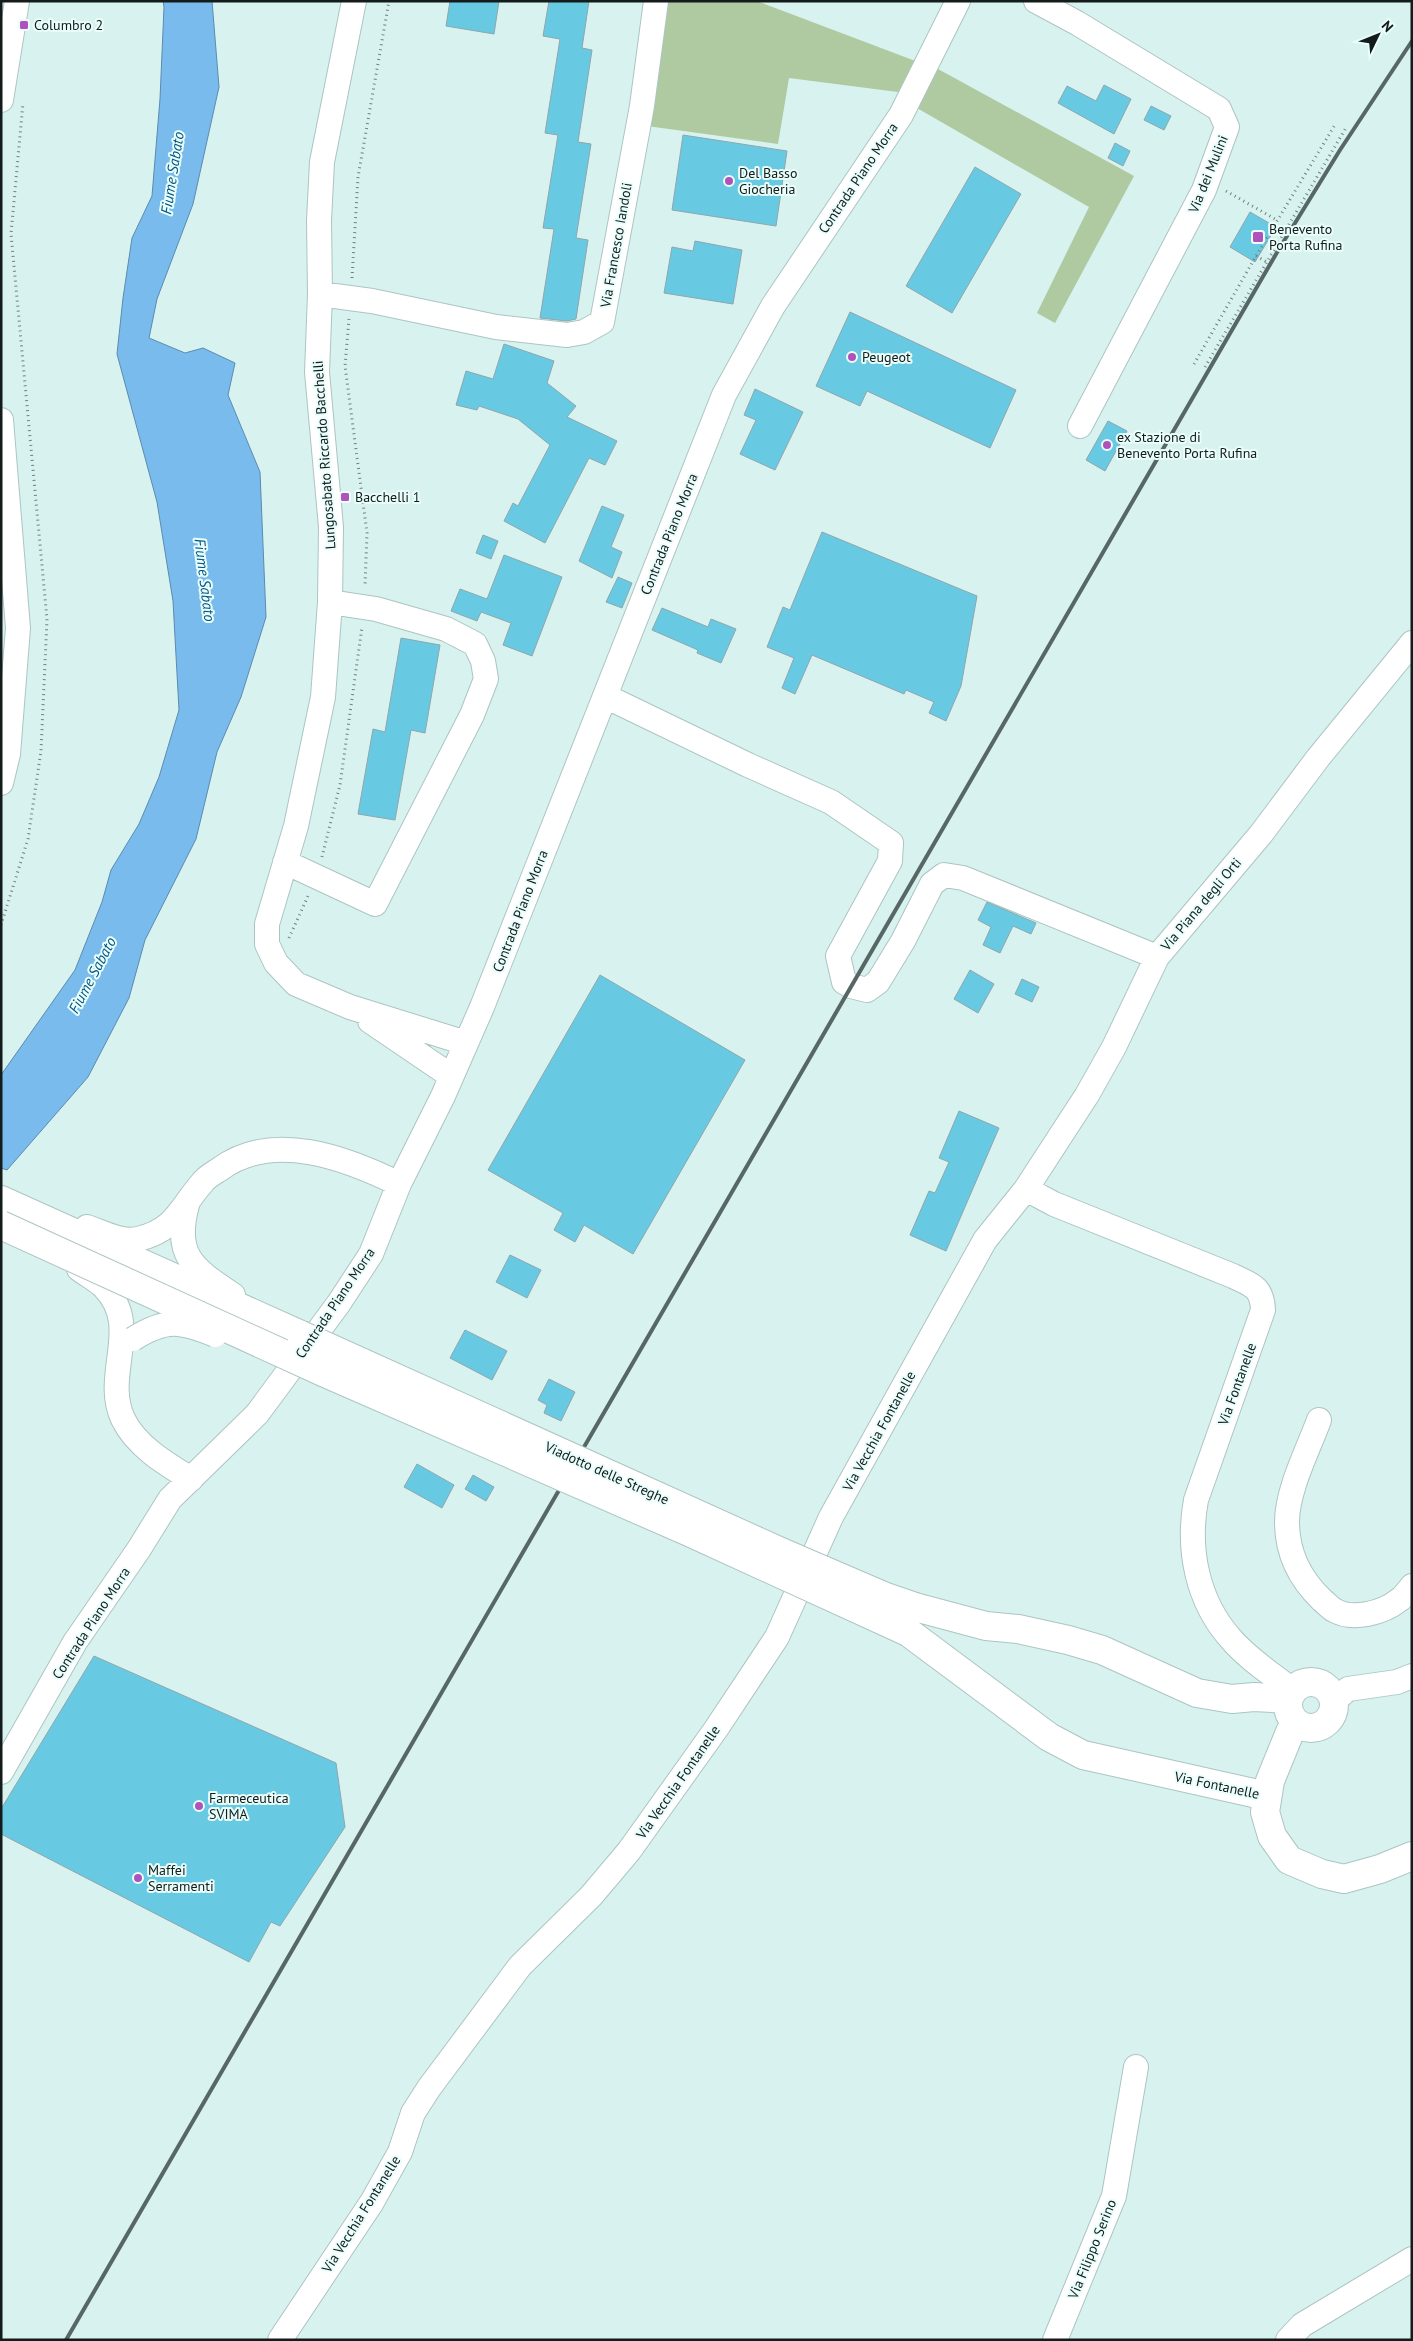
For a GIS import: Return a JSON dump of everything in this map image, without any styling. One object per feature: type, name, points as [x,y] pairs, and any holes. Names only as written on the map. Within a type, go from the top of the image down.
[{"type":"main road","points":[[5,1214],[323,1372],[689,1532],[911,1620],[1018,1629],[1094,1648],[1197,1693],[1232,1699],[1290,1695],[1304,1683],[1320,1684],[1331,1694],[1334,1700],[1332,1716],[1320,1727],[1313,1729],[1298,1725],[1289,1714],[1290,1695]]},
{"type":"main road","name":"Viadotto delle Streghe","points":[[5,1214],[301,1335],[886,1597],[911,1620]]},
{"type":"main road","name":"Via Fontanelle","points":[[911,1620],[1049,1737],[1083,1755],[1267,1796]]},
{"type":"main road","points":[[1298,1725],[1290,1732],[1270,1781],[1265,1812],[1272,1836],[1289,1860],[1322,1874],[1344,1879],[1380,1869],[1412,1856]]},
{"type":"street","points":[[1,100],[17,1]]},
{"type":"street","name":"Lungosabato Riccardo Bacchelli","points":[[354,1],[322,162],[319,220],[320,294],[317,372],[332,527],[330,602],[323,697],[296,826],[267,924],[267,944],[276,963],[296,984],[350,1007],[466,1043]]},
{"type":"street","name":"Via Francesco Iandoli","points":[[320,294],[372,300],[496,327],[567,335],[584,332],[602,322],[642,106],[656,1]]},
{"type":"street","name":"Contrada Piano Morra","points":[[1,1772],[75,1642],[139,1549],[170,1499],[257,1414],[339,1303],[372,1254],[399,1184],[466,1043],[724,395],[773,306],[900,116],[958,1]]},
{"type":"street","name":"Via dei Mulini","points":[[1036,1],[1077,23],[1218,109],[1227,127],[1208,180],[1080,426]]},
{"type":"street","points":[[1,420],[18,628],[8,754],[1,783]]},
{"type":"street","points":[[285,862],[374,904],[472,715],[486,679],[483,661],[475,644],[446,629],[365,608],[330,602]]},
{"type":"street","name":"Via Piana degli Orti","points":[[1026,1189],[1092,1087],[1157,957],[1261,834],[1318,758],[1412,643]]},
{"type":"street","points":[[604,696],[748,765],[831,802],[891,843],[890,861],[838,956],[844,982],[851,986],[866,990],[878,982],[903,941],[932,884],[944,875],[963,878],[1157,957]]},
{"type":"street","points":[[350,1007],[451,1076]]},
{"type":"street","points":[[5,1214],[71,1221],[114,1237],[137,1240],[162,1230],[182,1215],[202,1182],[228,1163],[257,1151],[290,1150],[319,1153],[368,1169],[399,1184]]},
{"type":"street","name":"Via Fontanelle","points":[[1026,1189],[1054,1204],[1233,1276],[1253,1286],[1262,1296],[1263,1310],[1196,1500],[1191,1524],[1192,1553],[1210,1612],[1231,1639],[1290,1695]]},
{"type":"street","name":"Via Vecchia Fontanelle","points":[[280,2340],[372,2202],[400,2152],[413,2113],[429,2088],[520,1966],[591,1896],[629,1851],[716,1729],[777,1637],[831,1517],[985,1240],[1026,1189]]},
{"type":"street","points":[[5,1214],[70,1264],[103,1286],[122,1316],[128,1336],[120,1360],[116,1388],[123,1418],[142,1445],[191,1479]]},
{"type":"street","points":[[182,1215],[183,1245],[189,1260],[207,1277],[301,1335]]},
{"type":"street","points":[[128,1336],[172,1323],[188,1324],[262,1355],[323,1372]]},
{"type":"street","points":[[1319,1420],[1289,1502],[1287,1522],[1290,1548],[1298,1570],[1308,1587],[1334,1610],[1355,1616],[1382,1610],[1399,1601],[1412,1586]]},
{"type":"street","points":[[1334,1700],[1348,1689],[1397,1682],[1412,1676]]},
{"type":"street","name":"Via Filippo Serino","points":[[1055,2340],[1114,2196],[1136,2067]]},
{"type":"street","points":[[1288,2340],[1302,2325],[1412,2260]]},
{"type":"path","points":[[286,944],[316,877],[340,785],[365,608],[367,533],[345,366],[358,177],[389,1]]},
{"type":"path","points":[[1,925],[28,839],[41,751],[47,619],[11,234],[25,96]]},
{"type":"path","points":[[1194,364],[1277,220],[1336,123]]},
{"type":"path","points":[[1205,367],[1347,126]]},
{"type":"path","points":[[1208,180],[1277,220]]},
{"type":"path","points":[[1256,256],[1267,262]]},
{"type":"green space","points":[[663,1],[757,1],[918,62],[898,92],[789,78],[778,144],[647,126]]},
{"type":"green space","points":[[938,69],[1134,176],[1055,323],[1037,313],[1089,207],[917,108]]},
{"type":"water","name":"Fiume Sabato","points":[[163,1],[212,1],[219,87],[193,204],[157,299],[149,338],[185,353],[203,348],[235,363],[228,395],[260,472],[266,617],[241,697],[217,752],[196,839],[145,940],[129,998],[88,1077],[7,1170],[1,1168],[1,1075],[75,970],[102,902],[111,870],[139,824],[159,777],[179,710],[173,601],[157,502],[117,354],[132,238],[152,196],[160,99]]},
{"type":"building","points":[[450,1],[499,1],[494,34],[446,26]]},
{"type":"building","points":[[549,1],[589,1],[582,48],[592,50],[578,142],[591,144],[576,238],[588,240],[576,319],[567,321],[540,318],[554,229],[543,228],[558,135],[545,133],[560,39],[543,36]]},
{"type":"building","points":[[1104,85],[1131,99],[1114,134],[1058,103],[1067,86],[1096,101]]},
{"type":"building","points":[[1151,106],[1171,116],[1164,130],[1144,120]]},
{"type":"building","name":"Del Basso Giocheria","points":[[683,135],[787,151],[776,226],[672,210]]},
{"type":"building","points":[[1115,143],[1130,151],[1123,166],[1108,158]]},
{"type":"building","points":[[975,167],[1021,194],[952,313],[906,286]]},
{"type":"building","name":"Benevento Porta Rufina","points":[[1250,212],[1276,227],[1255,262],[1230,247]]},
{"type":"building","points":[[695,241],[742,250],[733,304],[664,293],[672,247],[693,251]]},
{"type":"building","points":[[850,312],[1016,390],[990,448],[867,391],[860,406],[816,386]]},
{"type":"building","points":[[504,344],[554,361],[547,383],[576,406],[567,417],[617,441],[605,465],[589,458],[545,543],[504,521],[513,503],[518,506],[550,445],[518,419],[479,406],[477,410],[456,405],[466,371],[493,379]]},
{"type":"building","points":[[755,389],[803,412],[775,470],[740,454],[756,420],[744,415]]},
{"type":"building","name":"ex Stazione di Benevento Porta Rufina","points":[[1108,421],[1127,431],[1105,471],[1086,460]]},
{"type":"building","points":[[602,506],[624,515],[611,547],[622,552],[612,578],[579,561]]},
{"type":"building","points":[[822,532],[977,596],[961,686],[946,721],[929,713],[934,702],[906,690],[904,694],[812,655],[795,694],[782,688],[794,658],[767,647],[783,607],[790,610]]},
{"type":"building","points":[[483,535],[498,541],[491,559],[476,553]]},
{"type":"building","points":[[504,555],[562,577],[532,656],[503,645],[511,623],[481,612],[477,621],[451,611],[460,589],[487,599]]},
{"type":"building","points":[[618,577],[632,583],[622,608],[606,602]]},
{"type":"building","points":[[662,608],[708,627],[711,619],[736,629],[721,663],[697,653],[698,650],[652,630]]},
{"type":"building","points":[[401,638],[440,645],[425,733],[411,730],[395,820],[358,814],[373,729],[385,732]]},
{"type":"building","points":[[987,902],[1036,923],[1031,934],[1013,926],[1000,953],[983,945],[991,927],[978,920]]},
{"type":"building","points":[[970,970],[994,984],[978,1013],[954,999]]},
{"type":"building","points":[[600,975],[745,1060],[633,1254],[584,1225],[575,1242],[554,1230],[563,1213],[488,1170]]},
{"type":"building","points":[[1022,979],[1039,987],[1032,1002],[1015,994]]},
{"type":"building","points":[[959,1111],[999,1128],[946,1251],[910,1235],[929,1191],[935,1193],[949,1162],[939,1158]]},
{"type":"building","points":[[510,1255],[541,1270],[527,1298],[496,1282]]},
{"type":"building","points":[[465,1330],[507,1351],[492,1380],[450,1358]]},
{"type":"building","points":[[549,1379],[575,1392],[561,1421],[544,1413],[547,1405],[538,1400]]},
{"type":"building","points":[[417,1464],[454,1485],[442,1508],[404,1487]]},
{"type":"building","points":[[473,1475],[494,1487],[486,1501],[465,1489]]},
{"type":"building","name":"Farmeceutica SVIMA","points":[[94,1656],[336,1763],[345,1827],[280,1926],[271,1922],[249,1962],[1,1834],[1,1809]]},
{"type":"railway","points":[[66,2340],[1279,249],[1340,150],[1412,41]]},
{"type":"place","name":"Columbro 2","points":[[24,25]]},
{"type":"place","name":"Del Basso Giocheria","points":[[729,181]]},
{"type":"place","name":"Benevento Porta Rufina","points":[[1258,237]]},
{"type":"place","name":"Peugeot","points":[[852,357]]},
{"type":"place","name":"ex Stazione di Benevento Porta Rufina","points":[[1107,445]]},
{"type":"place","name":"Bacchelli 1","points":[[345,497]]},
{"type":"place","name":"Farmeceutica SVIMA","points":[[199,1806]]},
{"type":"place","name":"Maffei Serramenti","points":[[138,1878]]}]
